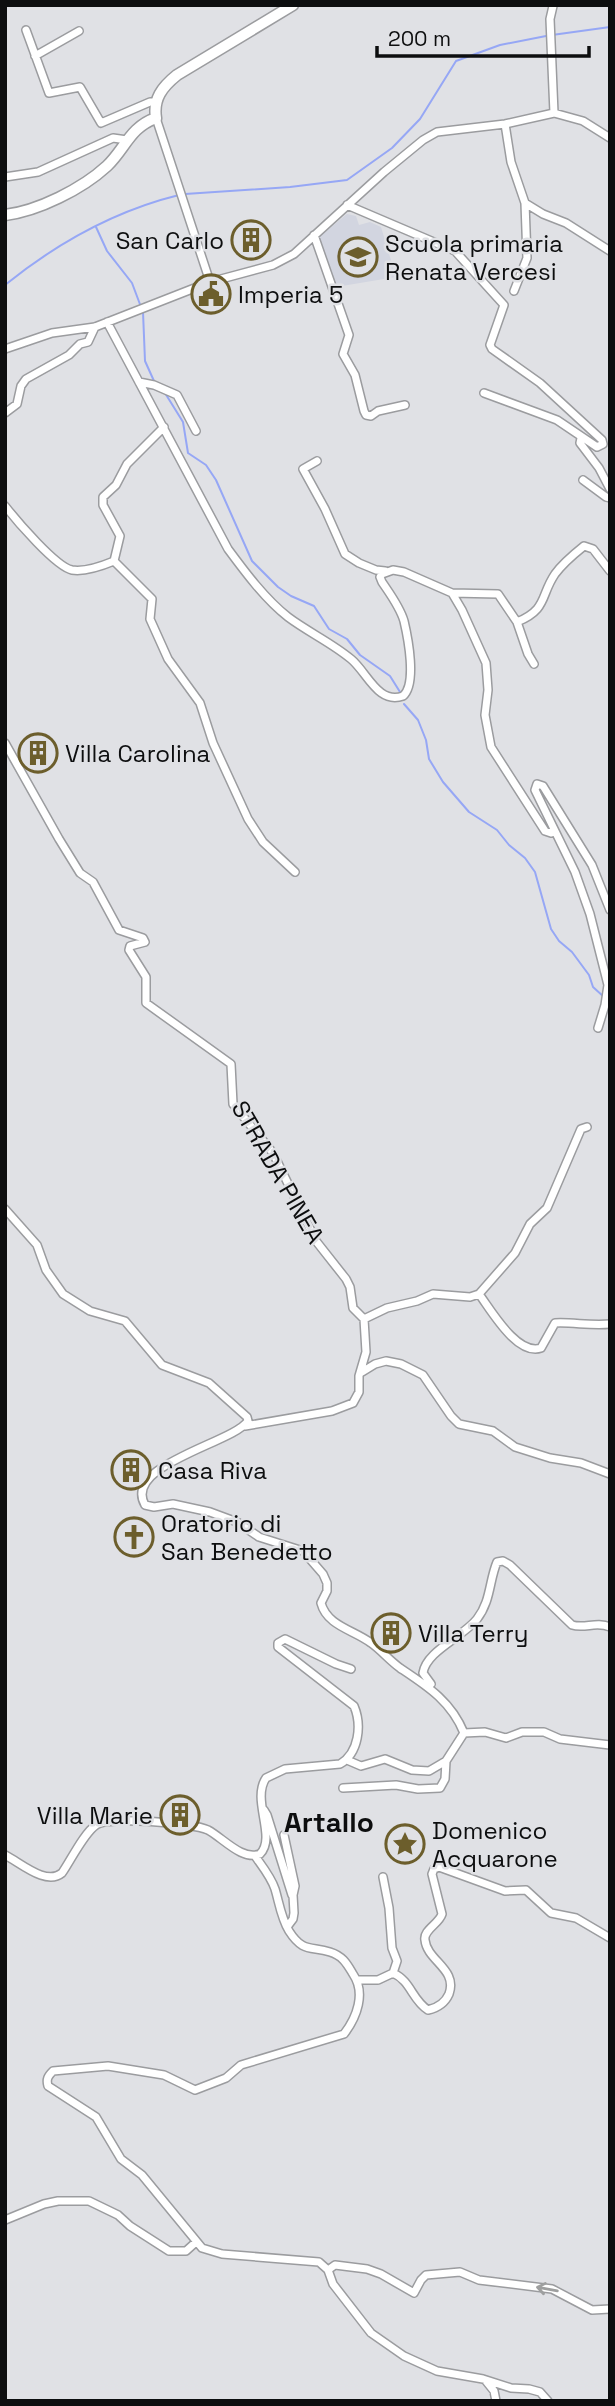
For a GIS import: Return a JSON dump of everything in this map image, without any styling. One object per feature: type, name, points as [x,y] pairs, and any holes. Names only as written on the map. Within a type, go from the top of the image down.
[{"type":"main road","points":[[5,215],[37,207],[76,187],[107,166],[138,127],[156,118],[154,107],[166,84],[293,5]]},
{"type":"street","points":[[554,5],[550,19],[554,113]]},
{"type":"street","points":[[26,30],[49,93],[80,87],[102,123],[150,102],[156,102]]},
{"type":"street","points":[[35,56],[79,31]]},
{"type":"street","points":[[5,349],[52,332],[94,327],[209,282],[273,265],[294,254],[384,172],[437,132],[505,124],[554,113],[583,121],[610,138]]},
{"type":"street","points":[[156,118],[209,282]]},
{"type":"street","points":[[505,124],[511,162],[525,203],[527,258],[514,291]]},
{"type":"street","points":[[5,177],[38,172],[113,138],[127,140]]},
{"type":"street","points":[[525,203],[542,214],[566,223],[610,251]]},
{"type":"street","points":[[347,205],[455,251],[504,305],[490,345],[492,349],[540,383],[602,440],[603,444],[597,447],[586,437],[581,438],[556,420],[484,393]]},
{"type":"street","points":[[314,235],[349,335],[343,354],[355,375],[366,415],[371,416],[378,411],[405,405]]},
{"type":"street","points":[[107,322],[228,549],[243,569],[287,616],[352,659],[382,695],[398,698],[407,693],[410,687],[410,658],[404,621],[380,577],[385,571]]},
{"type":"street","points":[[5,413],[17,404],[21,386],[26,379],[87,342],[94,327]]},
{"type":"street","points":[[139,382],[177,395],[196,431]]},
{"type":"street","points":[[114,561],[120,536],[103,505],[103,497],[116,485],[127,464],[164,427]]},
{"type":"street","points":[[581,438],[580,443],[599,468],[610,489]]},
{"type":"street","points":[[317,461],[303,469],[345,554],[368,566],[385,571],[404,572],[452,593],[495,593],[517,622],[534,664]]},
{"type":"street","points":[[583,480],[610,498]]},
{"type":"street","points":[[5,506],[65,567],[81,570],[114,561]]},
{"type":"street","points":[[517,622],[539,607],[554,576],[584,546],[593,549],[610,570]]},
{"type":"street","points":[[114,561],[152,599],[150,620],[168,659],[200,703],[213,743],[248,819],[262,842],[295,872]]},
{"type":"street","points":[[452,593],[463,610],[486,663],[488,690],[485,715],[491,747],[545,831],[551,834],[554,831]]},
{"type":"street","name":"STRADA PINEA","points":[[5,743],[59,839],[80,873],[93,882],[119,929],[143,938],[145,942],[130,946],[129,950],[146,977],[146,1003],[231,1065],[233,1104],[273,1153],[316,1241],[346,1279],[353,1308],[364,1319]]},
{"type":"street","points":[[598,1028],[607,996],[606,975],[587,899],[535,790],[538,784],[547,792],[592,864],[610,910]]},
{"type":"street","points":[[244,1426],[332,1411],[354,1403],[359,1392],[359,1376],[366,1352],[364,1319],[387,1308],[433,1294],[470,1297],[479,1294],[498,1276],[515,1253],[530,1224],[547,1208],[581,1129],[587,1127]]},
{"type":"street","points":[[5,1209],[37,1245],[46,1270],[63,1294],[90,1311],[125,1321],[162,1365],[209,1383],[244,1413],[248,1422],[239,1431],[160,1468],[144,1488],[143,1502],[148,1507],[173,1504],[210,1513],[237,1522],[259,1537],[303,1551],[323,1574],[327,1583],[327,1591],[321,1603],[326,1615],[369,1641],[398,1667],[439,1694]]},
{"type":"street","points":[[479,1294],[514,1340],[529,1349],[541,1348],[555,1324],[610,1324]]},
{"type":"street","points":[[361,1372],[386,1361],[401,1364],[423,1375],[459,1424],[493,1431],[515,1447],[550,1458],[581,1463],[610,1474]]},
{"type":"street","points":[[464,1732],[425,1676],[423,1669],[440,1648],[465,1631],[480,1615],[487,1603],[497,1562],[503,1561],[510,1565],[572,1625],[581,1628],[601,1623],[610,1627]]},
{"type":"street","points":[[256,1856],[266,1844],[260,1791],[263,1781],[276,1772],[340,1764],[347,1760],[357,1743],[358,1726],[354,1706],[278,1647],[278,1643],[285,1639],[351,1669]]},
{"type":"street","points":[[464,1732],[485,1732],[506,1738],[522,1732],[544,1732],[560,1740],[610,1745]]},
{"type":"street","points":[[347,1760],[361,1766],[385,1759],[412,1770],[434,1769],[446,1761],[464,1732]]},
{"type":"street","points":[[343,1788],[396,1785],[418,1789],[440,1788],[445,1779],[446,1761]]},
{"type":"street","points":[[261,1804],[293,1895],[293,1919],[287,1927]]},
{"type":"street","points":[[5,1855],[44,1877],[57,1877],[93,1827],[109,1820],[162,1822],[199,1827],[239,1850],[256,1856],[274,1887],[287,1927],[302,1946],[315,1951],[330,1951],[343,1958],[358,1980],[360,1991],[356,2015],[344,2034],[241,2065],[226,2078],[201,2089],[189,2088],[164,2075],[108,2066],[53,2071],[48,2075],[48,2086],[96,2117],[121,2159],[142,2175],[196,2242],[213,2252],[319,2262],[328,2270],[333,2284],[364,2324],[404,2356],[437,2371],[540,2392],[548,2401]]},
{"type":"street","points":[[284,1835],[295,1886],[293,1895]]},
{"type":"street","points":[[358,1980],[378,1980],[393,1973],[408,1983],[420,2005],[428,2010],[440,2005],[448,1995],[450,1981],[446,1970],[425,1941],[427,1931],[442,1914],[432,1874],[434,1869],[446,1868],[505,1891],[526,1890],[551,1913],[576,1918],[610,1938]]},
{"type":"street","points":[[383,1877],[390,1916],[391,1948],[397,1961],[393,1973]]},
{"type":"street","points":[[5,2220],[44,2204],[89,2201],[118,2215],[169,2251],[186,2251],[196,2242]]},
{"type":"street","points":[[328,2270],[335,2265],[367,2269],[382,2274],[414,2293],[426,2275],[460,2272],[479,2280],[552,2289],[592,2309],[610,2309]]},
{"type":"street","points":[[483,2379],[491,2386],[496,2401]]},
{"type":"shaded area","name":"Scuola primaria Renata Vercesi","points":[[347,214],[356,216],[359,225],[370,222],[381,227],[396,277],[336,287],[318,238]]},
{"type":"waterway","points":[[552,35],[610,27]]},
{"type":"waterway","points":[[185,194],[347,180],[392,148],[420,119],[456,61],[500,45],[546,36]]},
{"type":"waterway","points":[[5,285],[45,255],[87,230],[132,210],[179,195]]},
{"type":"waterway","points":[[96,227],[107,251],[132,283],[141,307]]},
{"type":"waterway","points":[[143,312],[145,361],[154,381]]},
{"type":"waterway","points":[[165,393],[183,422],[188,453],[206,465],[216,480],[252,561],[278,587],[314,606],[329,629],[347,639],[360,655],[390,676],[400,692]]},
{"type":"waterway","points":[[404,704],[418,720],[426,740],[429,759],[443,782],[469,812],[497,830],[535,872],[551,929],[589,975],[593,987],[604,997]]},
{"type":"place","name":"San Carlo","points":[[251,240]]},
{"type":"place","name":"Scuola primaria Renata Vercesi","points":[[358,257]]},
{"type":"place","name":"Imperia 5","points":[[211,294]]},
{"type":"place","name":"Villa Carolina","points":[[38,753]]},
{"type":"place","name":"Casa Riva","points":[[131,1470]]},
{"type":"place","name":"Oratorio di San Benedetto","points":[[134,1537]]},
{"type":"place","name":"Villa Terry","points":[[391,1633]]},
{"type":"place","name":"Villa Marie","points":[[180,1815]]},
{"type":"place","name":"Domenico Acquarone","points":[[405,1844]]},
{"type":"district","name":"Artallo","points":[[329,1822]]}]
